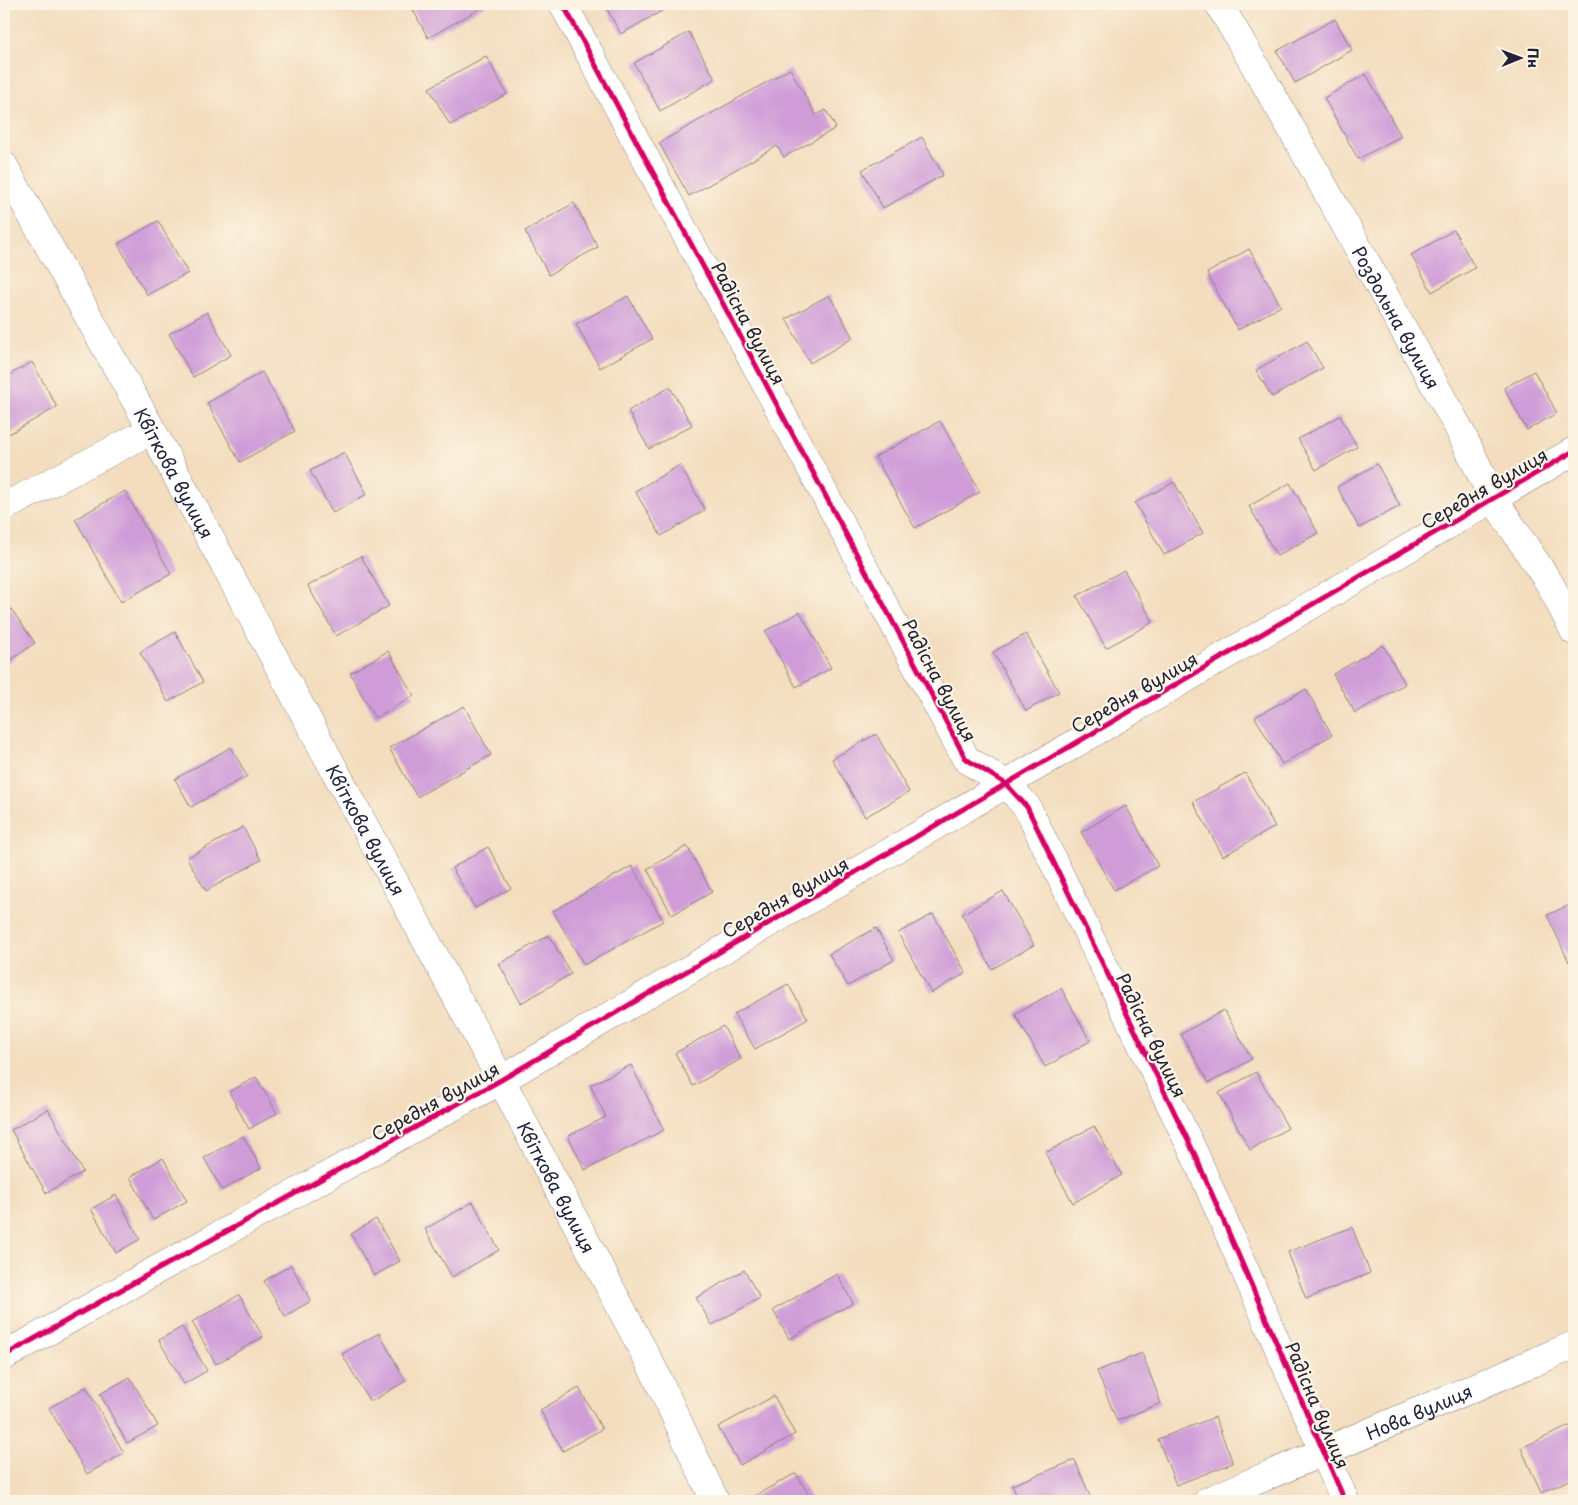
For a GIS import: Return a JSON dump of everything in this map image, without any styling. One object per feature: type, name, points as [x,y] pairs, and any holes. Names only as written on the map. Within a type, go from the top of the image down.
[{"type":"street","name":"Радісна вулиця","points":[[563,4],[966,760],[1006,784],[1027,807],[1195,1155],[1345,1501]]},
{"type":"street","name":"Роздольна вулиця","points":[[1219,4],[1291,128],[1452,417],[1493,498],[1550,584],[1574,631]]},
{"type":"street","name":"Квіткова вулиця","points":[[4,166],[152,430],[501,1080],[655,1373],[715,1501]]},
{"type":"street","points":[[4,507],[152,430]]},
{"type":"street","name":"Середня вулиця","points":[[4,1356],[501,1080],[1574,451]]},
{"type":"street","name":"Нова вулиця","points":[[1208,1501],[1574,1345]]},
{"type":"building","points":[[410,4],[488,4],[428,38]]},
{"type":"building","points":[[604,4],[674,4],[621,34]]},
{"type":"building","points":[[1335,19],[1352,50],[1295,83],[1277,51]]},
{"type":"building","points":[[689,32],[715,79],[660,111],[634,63]]},
{"type":"building","points":[[486,56],[507,94],[450,125],[429,88]]},
{"type":"building","points":[[790,69],[816,115],[826,110],[836,128],[784,157],[777,146],[689,196],[659,143]]},
{"type":"building","points":[[1366,74],[1401,136],[1358,159],[1324,98]]},
{"type":"building","points":[[922,137],[943,175],[883,208],[862,170]]},
{"type":"building","points":[[574,203],[598,247],[549,275],[525,231]]},
{"type":"building","points":[[158,221],[188,273],[147,295],[118,244]]},
{"type":"building","points":[[1454,230],[1475,268],[1432,292],[1411,255]]},
{"type":"building","points":[[1249,249],[1281,306],[1238,330],[1207,273]]},
{"type":"building","points":[[829,295],[853,338],[810,363],[786,319]]},
{"type":"building","points":[[628,296],[652,339],[600,368],[576,324]]},
{"type":"building","points":[[207,312],[231,355],[193,377],[169,334]]},
{"type":"building","points":[[1307,341],[1323,368],[1272,397],[1256,370]]},
{"type":"building","points":[[32,362],[57,407],[9,434],[4,425],[4,378]]},
{"type":"building","points":[[1534,371],[1557,413],[1527,430],[1504,388]]},
{"type":"building","points":[[262,372],[295,431],[240,462],[207,403]]},
{"type":"building","points":[[670,387],[692,425],[649,449],[628,411]]},
{"type":"building","points":[[1340,416],[1357,447],[1316,470],[1298,439]]},
{"type":"building","points":[[940,421],[980,492],[915,528],[875,457]]},
{"type":"building","points":[[344,452],[367,494],[333,513],[310,471]]},
{"type":"building","points":[[1377,464],[1400,506],[1359,528],[1337,487]]},
{"type":"building","points":[[680,465],[705,510],[661,536],[635,491]]},
{"type":"building","points":[[1174,482],[1203,533],[1164,555],[1135,503]]},
{"type":"building","points":[[1290,483],[1318,533],[1277,556],[1249,506]]},
{"type":"building","points":[[125,491],[171,574],[121,602],[75,519]]},
{"type":"building","points":[[361,556],[389,606],[336,636],[308,586]]},
{"type":"building","points":[[1124,570],[1153,622],[1106,648],[1077,596]]},
{"type":"building","points":[[4,599],[35,643],[4,665]]},
{"type":"building","points":[[800,612],[831,668],[796,687],[765,631]]},
{"type":"building","points":[[175,632],[203,682],[168,702],[140,652]]},
{"type":"building","points":[[1026,634],[1059,692],[1026,711],[993,652]]},
{"type":"building","points":[[1383,645],[1405,684],[1355,713],[1333,674]]},
{"type":"building","points":[[388,651],[414,696],[375,718],[350,673]]},
{"type":"building","points":[[1306,689],[1332,735],[1282,764],[1255,717]]},
{"type":"building","points":[[464,706],[491,755],[417,797],[389,748]]},
{"type":"building","points":[[876,734],[909,792],[865,817],[832,759]]},
{"type":"building","points":[[231,747],[247,776],[191,807],[175,779]]},
{"type":"building","points":[[1245,773],[1275,827],[1223,856],[1193,802]]},
{"type":"building","points":[[1126,806],[1158,866],[1114,890],[1081,832]]},
{"type":"building","points":[[243,827],[261,860],[206,891],[187,858]]},
{"type":"building","points":[[687,846],[712,892],[672,915],[647,869]]},
{"type":"building","points":[[488,847],[511,888],[475,908],[452,868]]},
{"type":"building","points":[[632,866],[663,921],[584,965],[553,911]]},
{"type":"building","points":[[1003,891],[1034,945],[992,969],[962,914]]},
{"type":"building","points":[[1574,903],[1574,960],[1569,962],[1547,915]]},
{"type":"building","points":[[933,914],[966,973],[931,993],[898,933]]},
{"type":"building","points":[[876,928],[894,960],[848,986],[829,954]]},
{"type":"building","points":[[549,935],[571,974],[521,1003],[499,964]]},
{"type":"building","points":[[788,984],[808,1019],[755,1049],[734,1014]]},
{"type":"building","points":[[1061,988],[1090,1041],[1045,1067],[1015,1014]]},
{"type":"building","points":[[1224,1010],[1252,1059],[1209,1083],[1181,1034]]},
{"type":"building","points":[[723,1026],[741,1059],[693,1086],[675,1053]]},
{"type":"building","points":[[631,1065],[664,1130],[585,1170],[568,1136],[606,1117],[590,1085]]},
{"type":"building","points":[[1256,1072],[1288,1128],[1250,1150],[1219,1093]]},
{"type":"building","points":[[256,1077],[277,1113],[249,1129],[229,1092]]},
{"type":"building","points":[[48,1109],[83,1172],[46,1193],[11,1130]]},
{"type":"building","points":[[1094,1126],[1122,1175],[1073,1203],[1045,1153]]},
{"type":"building","points":[[243,1136],[261,1168],[222,1190],[204,1158]]},
{"type":"building","points":[[163,1158],[187,1201],[153,1220],[130,1177]]},
{"type":"building","points":[[116,1195],[140,1239],[116,1253],[91,1209]]},
{"type":"building","points":[[473,1202],[499,1250],[452,1277],[425,1229]]},
{"type":"building","points":[[376,1219],[400,1261],[374,1276],[351,1234]]},
{"type":"building","points":[[1352,1227],[1370,1273],[1306,1299],[1288,1252]]},
{"type":"building","points":[[291,1265],[311,1301],[285,1316],[264,1281]]},
{"type":"building","points":[[744,1270],[760,1298],[712,1325],[696,1298]]},
{"type":"building","points":[[837,1274],[853,1303],[789,1339],[773,1310]]},
{"type":"building","points":[[239,1295],[263,1337],[216,1364],[192,1322]]},
{"type":"building","points":[[182,1327],[207,1371],[184,1384],[159,1340]]},
{"type":"building","points":[[379,1333],[406,1381],[370,1402],[342,1354]]},
{"type":"building","points":[[1142,1353],[1161,1403],[1117,1421],[1097,1371]]},
{"type":"building","points":[[130,1377],[158,1426],[127,1443],[100,1394]]},
{"type":"building","points":[[86,1387],[124,1453],[87,1474],[49,1408]]},
{"type":"building","points":[[579,1388],[602,1429],[563,1451],[540,1410]]},
{"type":"building","points":[[774,1396],[795,1434],[740,1465],[718,1427]]},
{"type":"building","points":[[1215,1417],[1233,1463],[1176,1485],[1158,1439]]},
{"type":"building","points":[[1574,1424],[1574,1478],[1541,1493],[1521,1448]]},
{"type":"building","points":[[1075,1460],[1092,1501],[1019,1501],[1012,1485]]},
{"type":"building","points":[[796,1473],[812,1501],[745,1501]]},
{"type":"cycle path","points":[[563,4],[966,759],[1006,784],[1027,807],[1195,1155],[1345,1501]]},
{"type":"cycle path","points":[[4,1356],[501,1080],[1574,451]]}]
